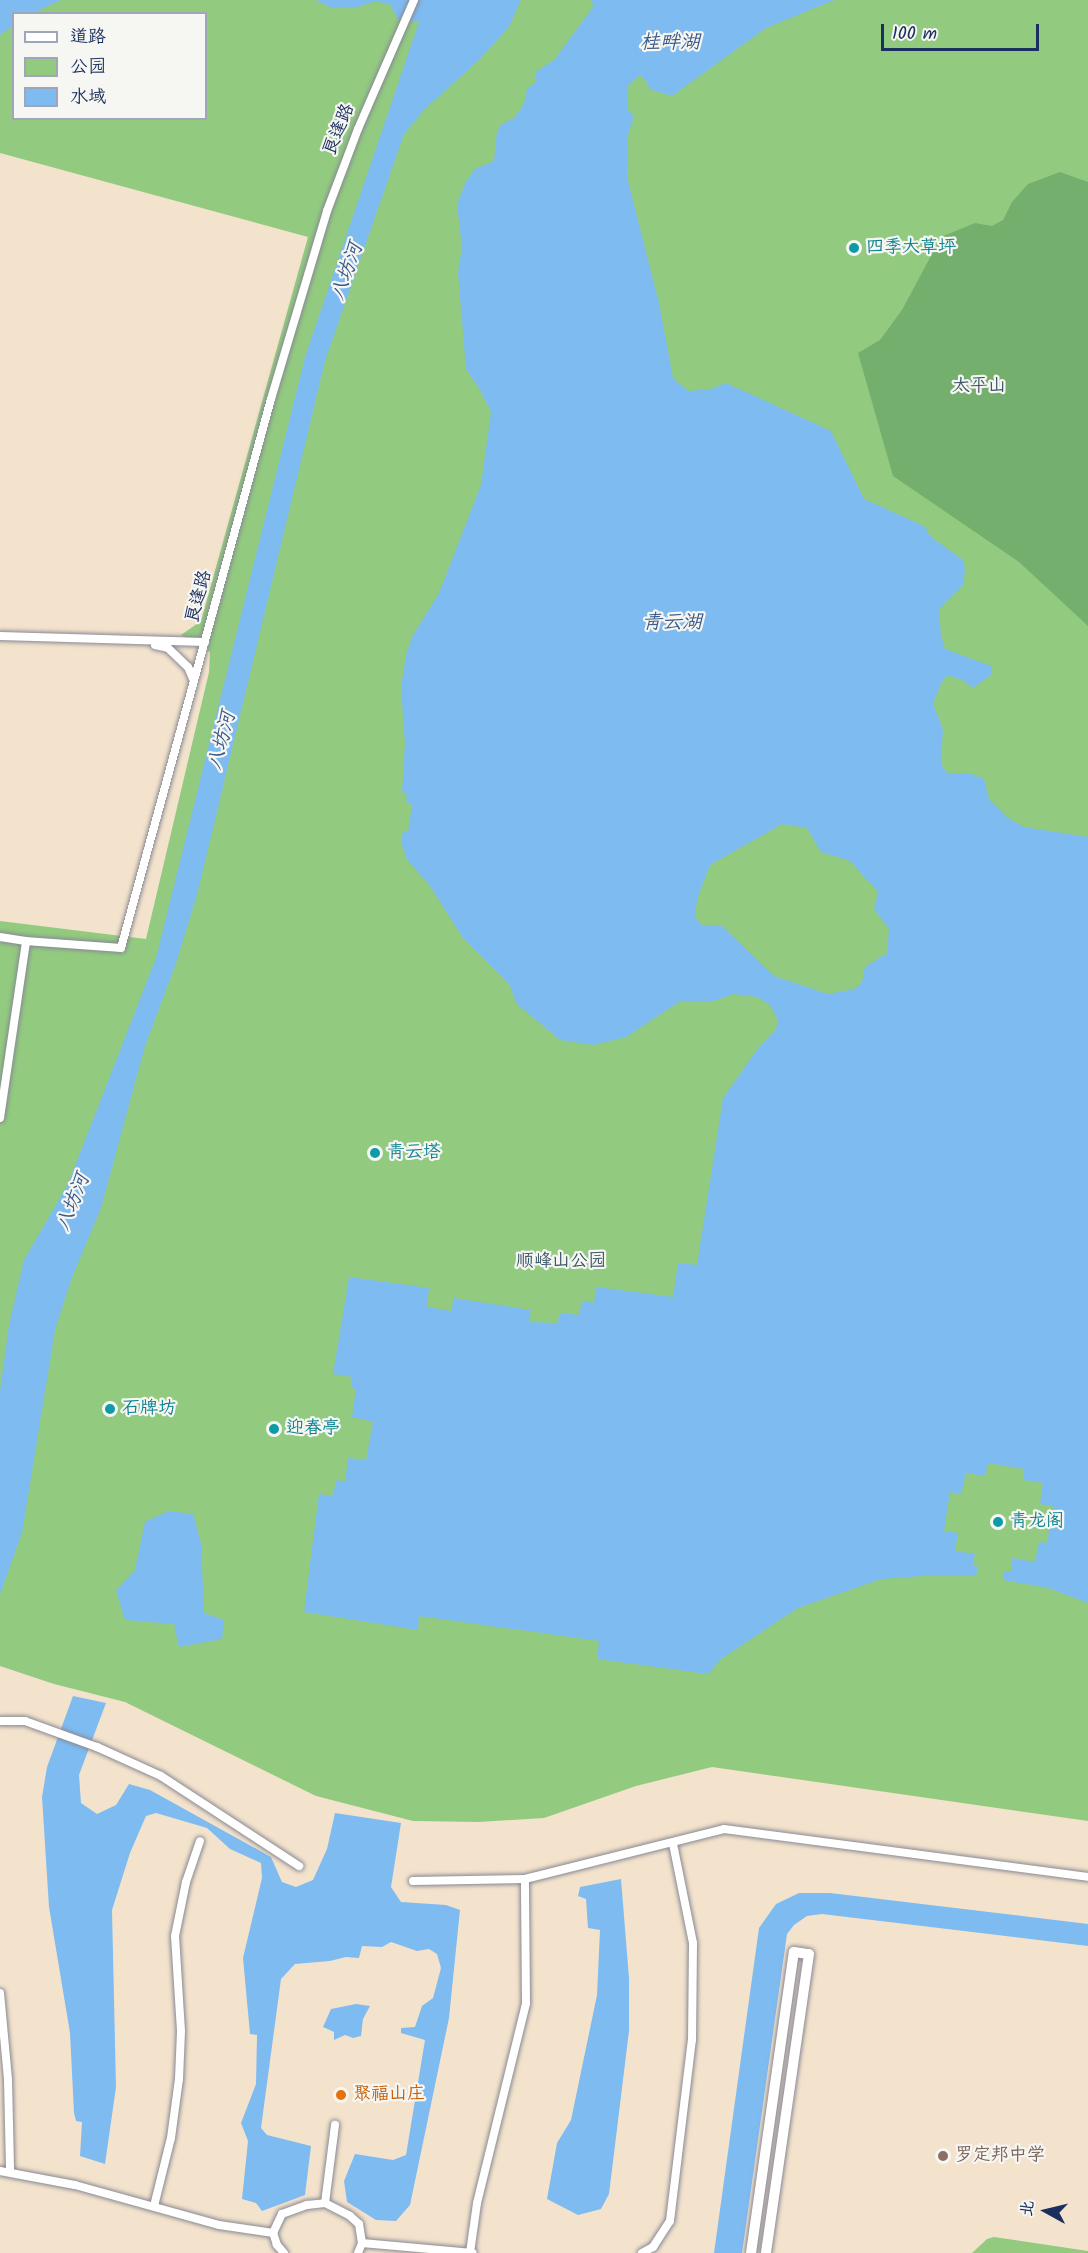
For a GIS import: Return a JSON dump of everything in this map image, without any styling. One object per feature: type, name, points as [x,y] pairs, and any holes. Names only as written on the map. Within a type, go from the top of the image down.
[{"type":"street","name":"良逢路","points":[[26,940],[121,948],[271,399],[327,211],[357,129],[414,0]]},
{"type":"street","points":[[0,636],[205,642]]},
{"type":"street","points":[[139,641],[168,648],[188,668],[194,682]]},
{"type":"street","points":[[0,937],[26,940],[0,1118]]},
{"type":"street","points":[[0,1721],[25,1721],[97,1747],[161,1776],[299,1866]]},
{"type":"street","points":[[413,1881],[525,1879],[673,1844],[724,1829],[1088,1877]]},
{"type":"street","points":[[154,2206],[171,2138],[179,2079],[181,2031],[175,1936],[186,1882],[200,1841]]},
{"type":"street","points":[[642,2253],[653,2247],[670,2222],[692,2040],[693,1942],[673,1844]]},
{"type":"street","points":[[362,2243],[471,2253],[477,2204],[526,2003],[525,1879]]},
{"type":"street","points":[[751,2253],[794,1952],[809,1954],[766,2253]]},
{"type":"street","points":[[0,1993],[8,2080],[5,2171],[154,2206],[219,2225],[273,2233]]},
{"type":"street","points":[[325,2203],[335,2125]]},
{"type":"street","points":[[284,2253],[277,2245],[273,2233],[282,2214],[307,2205],[325,2203],[350,2216],[359,2224],[362,2243],[358,2253]]},
{"type":"green space","name":"顺峰山公园","points":[[0,0],[1088,0],[1088,1821],[712,1767],[636,1786],[544,1818],[479,1822],[413,1821],[316,1796],[125,1702],[54,1684],[0,1666],[0,921],[146,939],[209,672],[210,652],[181,635],[201,621],[308,237],[0,153]]},
{"type":"green space","name":"太平山","points":[[1060,172],[1088,182],[1088,626],[1019,562],[893,476],[858,353],[880,340],[902,310],[941,237],[975,223],[992,226],[1003,220],[1012,202],[1028,184]]},
{"type":"green space","points":[[994,2237],[1088,2251],[1088,2253],[972,2253],[987,2239]]},
{"type":"water","points":[[0,0],[61,0],[35,12],[12,12],[12,27],[0,35]]},
{"type":"water","name":"八坊河","points":[[316,0],[521,0],[509,27],[480,59],[424,110],[404,134],[325,361],[197,895],[175,966],[145,1046],[101,1208],[71,1280],[55,1330],[22,1533],[0,1594],[0,1391],[9,1325],[24,1260],[68,1184],[156,958],[305,357],[419,22],[398,20],[391,5],[376,1],[357,7],[332,8]]},
{"type":"water","name":"青云湖","points":[[592,0],[834,0],[766,28],[672,96],[649,89],[648,84],[640,75],[628,86],[627,109],[634,116],[628,135],[627,177],[659,303],[673,378],[688,391],[711,389],[726,383],[831,431],[864,499],[924,526],[931,537],[963,560],[965,569],[963,585],[939,609],[941,635],[945,649],[991,666],[992,674],[973,688],[962,680],[947,675],[940,686],[933,704],[943,729],[941,764],[947,773],[971,774],[984,779],[989,799],[1008,818],[1024,827],[1088,837],[1088,1603],[1048,1588],[1003,1580],[1004,1572],[1011,1571],[1012,1558],[1035,1562],[1039,1542],[1047,1543],[1053,1506],[1040,1504],[1043,1483],[1023,1480],[1024,1469],[988,1463],[985,1476],[966,1473],[961,1494],[950,1492],[944,1531],[958,1533],[955,1551],[975,1554],[973,1565],[978,1566],[976,1576],[935,1575],[881,1579],[798,1608],[721,1659],[708,1674],[597,1659],[599,1641],[419,1616],[418,1630],[304,1612],[319,1494],[333,1496],[336,1480],[345,1482],[348,1458],[366,1460],[373,1422],[352,1417],[356,1389],[351,1387],[352,1377],[333,1374],[349,1277],[429,1288],[427,1307],[451,1311],[454,1298],[531,1310],[529,1322],[557,1323],[560,1313],[579,1315],[582,1301],[594,1303],[596,1287],[673,1297],[678,1263],[697,1265],[723,1098],[756,1051],[776,1029],[778,1019],[769,1004],[757,997],[734,994],[711,1002],[679,1002],[626,1037],[593,1045],[560,1040],[517,1004],[509,984],[463,938],[428,883],[407,860],[401,842],[403,832],[408,832],[412,804],[406,802],[407,795],[402,792],[405,744],[401,687],[406,655],[412,637],[439,593],[481,485],[491,412],[466,369],[458,272],[462,247],[457,205],[465,183],[475,169],[494,161],[497,131],[502,124],[514,118],[524,104],[527,89],[536,82],[536,72],[555,59],[593,7]],"holes":[[[782,824],[807,828],[821,852],[850,861],[878,892],[874,909],[889,929],[887,953],[865,967],[862,982],[855,989],[828,994],[774,976],[721,925],[702,925],[695,917],[697,899],[710,865]]]},
{"type":"water","points":[[168,1511],[193,1514],[201,1543],[204,1613],[224,1620],[222,1639],[179,1647],[174,1624],[125,1620],[116,1590],[135,1570],[145,1522]]},
{"type":"water","points":[[73,1696],[106,1703],[79,1775],[81,1803],[97,1814],[116,1805],[129,1784],[150,1790],[271,1857],[282,1882],[296,1887],[313,1880],[327,1849],[335,1813],[401,1823],[391,1887],[401,1902],[446,1905],[460,1910],[449,2018],[410,2205],[396,2221],[376,2220],[347,2202],[344,2181],[355,2154],[393,2160],[406,2155],[425,2040],[401,2033],[401,2028],[415,2027],[422,2006],[433,1998],[441,1968],[437,1954],[429,1949],[417,1951],[391,1942],[382,1947],[362,1946],[359,1958],[346,1957],[295,1964],[281,1979],[261,2128],[267,2135],[311,2146],[305,2195],[262,2211],[256,2203],[242,2199],[248,2141],[241,2123],[256,2084],[257,2035],[250,2034],[243,1958],[262,1878],[261,1863],[230,1849],[207,1828],[156,1813],[146,1816],[130,1853],[112,1910],[116,2087],[105,2164],[80,2156],[82,2122],[76,2121],[74,2113],[70,2033],[49,1907],[42,1797],[47,1767]]},
{"type":"water","points":[[621,1879],[629,1978],[629,2031],[609,2194],[601,2209],[578,2215],[547,2199],[557,2143],[571,2120],[597,1995],[600,1930],[588,1928],[586,1899],[578,1896],[580,1887]]},
{"type":"water","points":[[799,1893],[830,1893],[1088,1924],[1088,1946],[822,1914],[807,1916],[794,1925],[787,1934],[742,2253],[714,2253],[759,1928],[776,1904]]},
{"type":"water","points":[[356,2004],[370,2006],[363,2019],[361,2036],[353,2038],[345,2035],[334,2040],[334,2032],[323,2027],[331,2009]]},
{"type":"place","name":"四季大草坪","points":[[854,248]]},
{"type":"place","name":"青云塔","points":[[375,1153]]},
{"type":"place","name":"石牌坊","points":[[110,1409]]},
{"type":"place","name":"迎春亭","points":[[274,1429]]},
{"type":"place","name":"青龙阁","points":[[998,1522]]},
{"type":"place","name":"聚福山庄","points":[[341,2095]]},
{"type":"place","name":"罗定邦中学","points":[[943,2156]]},
{"type":"water label","name":"桂畔湖","points":[[670,43]]}]
